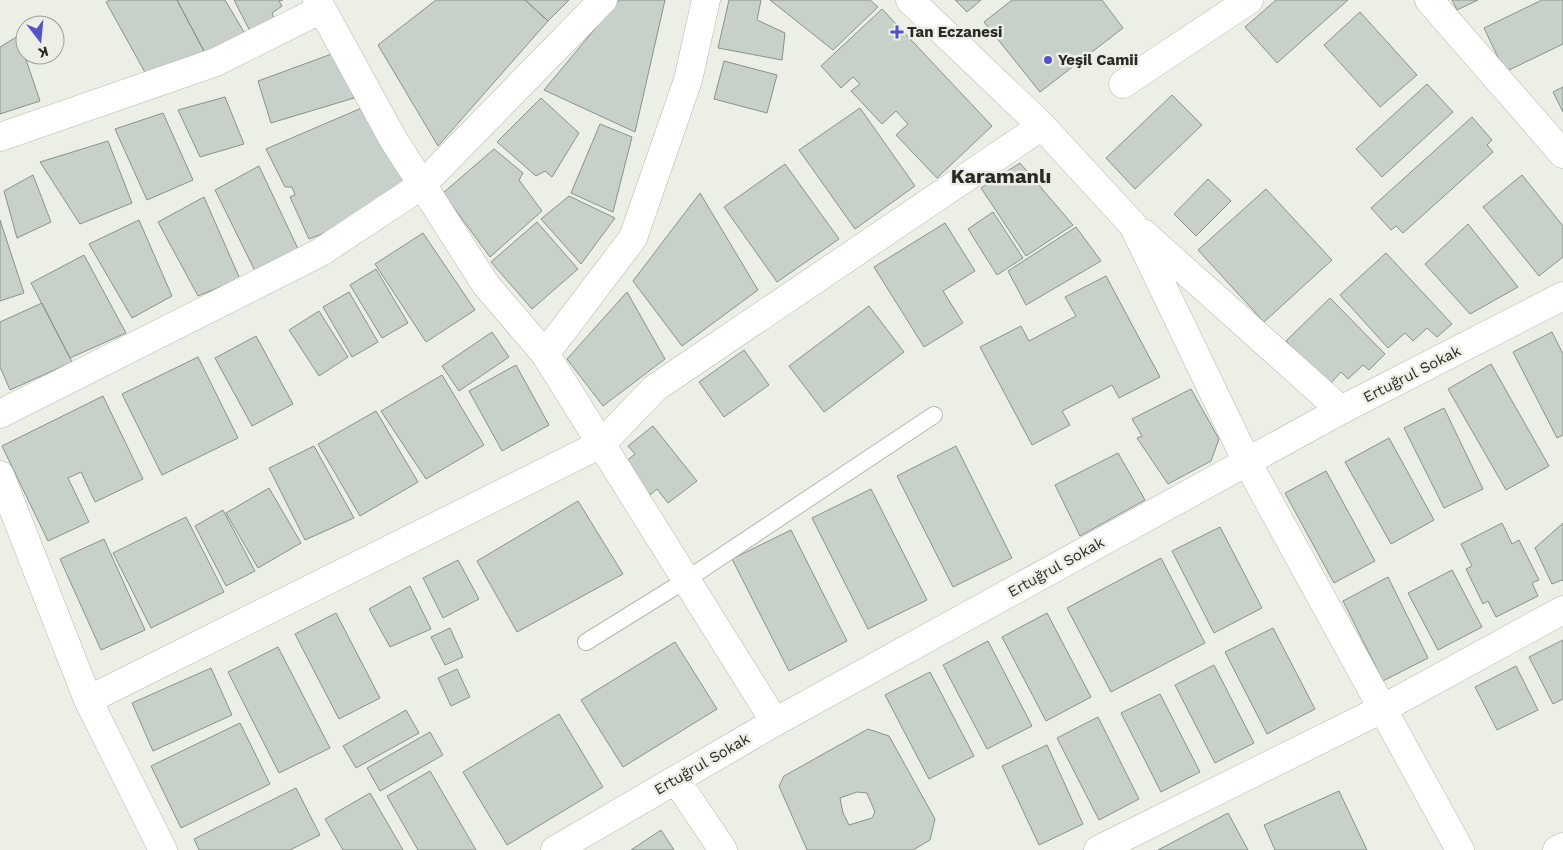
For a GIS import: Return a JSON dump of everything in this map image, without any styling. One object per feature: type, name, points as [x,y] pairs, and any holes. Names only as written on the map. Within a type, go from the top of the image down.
[{"type":"street","points":[[0,414],[321,252],[422,185],[604,0]]},
{"type":"street","points":[[545,354],[633,238],[688,80],[706,0]]},
{"type":"street","points":[[910,0],[1042,126],[1133,225],[1341,410]]},
{"type":"street","points":[[1123,84],[1249,0]]},
{"type":"street","points":[[1429,0],[1563,154]]},
{"type":"street","points":[[0,136],[216,62],[320,4],[392,139],[486,285],[545,354],[775,722]]},
{"type":"street","points":[[88,700],[601,444],[655,388],[1042,126]]},
{"type":"street","points":[[1133,225],[1247,462],[1460,850]]},
{"type":"street","name":"Ertuğrul Sokak","points":[[555,850],[775,722],[1341,410],[1563,296]]},
{"type":"street","points":[[0,475],[88,700],[156,843]]},
{"type":"street","points":[[1098,850],[1382,708],[1563,610]]},
{"type":"street","points":[[676,780],[723,850]]},
{"type":"street","points":[[1557,850],[1563,847]]},
{"type":"lane","points":[[586,642],[686,580],[934,415]]},
{"type":"building","points":[[110,0],[177,0],[206,55],[147,76],[106,2]]},
{"type":"building","points":[[177,0],[225,0],[244,32],[206,55]]},
{"type":"building","points":[[234,0],[283,0],[279,1],[282,6],[272,13],[276,24],[252,35]]},
{"type":"building","points":[[436,0],[525,0],[548,21],[438,146],[378,45]]},
{"type":"building","points":[[525,0],[569,0],[548,21]]},
{"type":"building","points":[[619,0],[665,0],[635,132],[544,90]]},
{"type":"building","points":[[729,0],[761,0],[757,20],[785,33],[782,60],[718,48]]},
{"type":"building","points":[[770,0],[870,0],[878,7],[833,50]]},
{"type":"building","points":[[955,0],[981,0],[967,12]]},
{"type":"building","name":"Yeşil Camii","points":[[1012,0],[1102,0],[1123,28],[1040,92],[984,22]]},
{"type":"building","points":[[1276,0],[1348,0],[1277,63],[1245,27]]},
{"type":"building","points":[[1452,0],[1478,0],[1457,10]]},
{"type":"building","points":[[1542,0],[1563,0],[1563,44],[1505,72],[1484,28]]},
{"type":"building","points":[[882,9],[992,126],[937,178],[896,135],[908,124],[896,111],[882,124],[851,91],[860,84],[853,77],[841,88],[821,66]]},
{"type":"building","points":[[1360,12],[1417,75],[1380,107],[1324,45]]},
{"type":"building","points":[[15,38],[15,65],[28,65],[40,101],[0,114],[0,47]]},
{"type":"building","points":[[337,52],[354,98],[271,123],[258,81]]},
{"type":"building","points":[[724,61],[777,75],[767,113],[714,99]]},
{"type":"building","points":[[1427,84],[1453,112],[1382,177],[1356,149]]},
{"type":"building","points":[[1563,87],[1563,112],[1553,92]]},
{"type":"building","points":[[1172,95],[1202,125],[1135,189],[1106,158]]},
{"type":"building","points":[[225,97],[244,144],[200,157],[178,110]]},
{"type":"building","points":[[541,98],[579,133],[552,177],[545,171],[536,176],[497,142]]},
{"type":"building","points":[[364,107],[405,185],[349,224],[309,239],[290,197],[295,195],[292,187],[285,187],[266,149]]},
{"type":"building","points":[[860,108],[915,186],[855,229],[799,150]]},
{"type":"building","points":[[163,113],[193,180],[147,200],[115,129]]},
{"type":"building","points":[[1472,117],[1492,140],[1487,145],[1493,152],[1403,233],[1396,226],[1391,230],[1371,208]]},
{"type":"building","points":[[600,124],[632,137],[613,212],[571,193]]},
{"type":"building","points":[[108,141],[132,203],[80,224],[40,162]]},
{"type":"building","points":[[494,149],[523,173],[519,180],[542,211],[490,257],[443,193]]},
{"type":"building","points":[[1020,163],[1073,225],[1026,256],[981,188]]},
{"type":"building","points":[[785,164],[839,239],[777,282],[724,207]]},
{"type":"building","points":[[259,166],[299,251],[256,273],[215,190]]},
{"type":"building","points":[[33,175],[51,222],[17,238],[4,191]]},
{"type":"building","points":[[1522,175],[1563,226],[1563,257],[1539,276],[1483,207]]},
{"type":"building","points":[[1208,179],[1231,201],[1196,236],[1174,214]]},
{"type":"building","points":[[1266,189],[1332,260],[1264,322],[1198,250]]},
{"type":"building","points":[[700,193],[758,290],[682,346],[633,281]]},
{"type":"building","points":[[569,196],[615,218],[581,264],[541,219]]},
{"type":"building","points":[[204,197],[240,279],[198,296],[158,222]]},
{"type":"building","points":[[993,212],[1023,258],[997,275],[968,229]]},
{"type":"building","points":[[0,220],[24,293],[0,301]]},
{"type":"building","points":[[139,220],[172,296],[132,318],[89,244]]},
{"type":"building","points":[[537,222],[578,269],[532,309],[491,262]]},
{"type":"building","points":[[945,223],[975,271],[943,291],[963,323],[924,347],[874,267]]},
{"type":"building","points":[[1468,224],[1518,287],[1470,314],[1425,264]]},
{"type":"building","points":[[1076,227],[1101,261],[1026,305],[1008,271]]},
{"type":"building","points":[[423,233],[475,310],[426,342],[375,264]]},
{"type":"building","points":[[1386,253],[1452,324],[1437,337],[1427,328],[1413,341],[1405,333],[1388,348],[1340,295]]},
{"type":"building","points":[[84,255],[126,333],[70,358],[31,283]]},
{"type":"building","points":[[376,269],[408,323],[382,338],[350,285]]},
{"type":"building","points":[[1106,276],[1160,377],[1119,398],[1112,385],[1062,411],[1070,425],[1032,445],[980,347],[1021,326],[1029,341],[1076,316],[1065,297]]},
{"type":"building","points":[[349,292],[378,342],[352,357],[323,307]]},
{"type":"building","points":[[627,292],[665,359],[603,406],[567,359]]},
{"type":"building","points":[[1330,298],[1385,354],[1369,370],[1363,365],[1348,379],[1341,372],[1329,385],[1286,341]]},
{"type":"building","points":[[42,303],[72,362],[10,390],[0,367],[0,322]]},
{"type":"building","points":[[869,306],[904,352],[824,412],[789,366]]},
{"type":"building","points":[[319,311],[348,357],[319,376],[289,330]]},
{"type":"building","points":[[492,332],[509,357],[459,391],[442,366]]},
{"type":"building","points":[[1552,332],[1563,354],[1563,435],[1557,438],[1513,352]]},
{"type":"building","points":[[256,336],[293,404],[252,426],[215,358]]},
{"type":"building","points":[[744,350],[769,385],[724,417],[699,382]]},
{"type":"building","points":[[198,357],[238,438],[162,475],[122,394]]},
{"type":"building","points":[[1491,364],[1549,466],[1506,490],[1448,389]]},
{"type":"building","points":[[516,365],[549,425],[502,451],[469,391]]},
{"type":"building","points":[[442,375],[484,445],[426,479],[381,411]]},
{"type":"building","points":[[1191,389],[1219,439],[1211,461],[1168,484],[1137,438],[1142,436],[1132,419]]},
{"type":"building","points":[[103,396],[143,479],[95,502],[81,472],[68,478],[89,522],[48,541],[2,446]]},
{"type":"building","points":[[1444,408],[1483,489],[1444,508],[1404,428]]},
{"type":"building","points":[[376,411],[418,482],[360,516],[318,444]]},
{"type":"building","points":[[653,426],[697,481],[668,503],[657,489],[650,495],[624,463],[635,454],[628,446]]},
{"type":"building","points":[[1389,438],[1434,520],[1391,544],[1345,462]]},
{"type":"building","points":[[314,446],[354,518],[305,540],[269,468]]},
{"type":"building","points":[[956,446],[1012,558],[953,587],[897,476]]},
{"type":"building","points":[[1118,453],[1145,500],[1080,536],[1055,485]]},
{"type":"building","points":[[1326,471],[1375,561],[1334,583],[1285,493]]},
{"type":"building","points":[[269,488],[301,543],[258,568],[226,513]]},
{"type":"building","points":[[871,489],[927,600],[868,629],[812,518]]},
{"type":"building","points":[[578,501],[623,574],[517,632],[477,561]]},
{"type":"building","points":[[223,510],[255,571],[226,586],[195,526]]},
{"type":"building","points":[[186,517],[224,592],[151,628],[113,553]]},
{"type":"building","points":[[1502,523],[1512,544],[1519,540],[1539,580],[1532,583],[1538,596],[1496,617],[1488,601],[1483,604],[1466,569],[1472,566],[1461,544]]},
{"type":"building","points":[[1563,523],[1563,581],[1552,584],[1535,548]]},
{"type":"building","points":[[1220,527],[1262,608],[1214,633],[1172,551]]},
{"type":"building","points":[[791,530],[847,641],[789,671],[732,559]]},
{"type":"building","points":[[104,539],[145,630],[101,650],[60,559]]},
{"type":"building","points":[[1161,558],[1205,643],[1111,692],[1067,608]]},
{"type":"building","points":[[458,560],[479,599],[443,618],[423,578]]},
{"type":"building","points":[[1452,570],[1482,627],[1438,650],[1408,593]]},
{"type":"building","points":[[1388,577],[1428,658],[1383,681],[1343,601]]},
{"type":"building","points":[[410,586],[431,629],[390,647],[369,609]]},
{"type":"building","points":[[336,613],[380,698],[339,719],[295,634]]},
{"type":"building","points":[[1047,613],[1091,697],[1046,721],[1002,637]]},
{"type":"building","points":[[450,628],[463,657],[445,665],[431,637]]},
{"type":"building","points":[[1273,628],[1315,709],[1267,734],[1225,652]]},
{"type":"building","points":[[1563,640],[1563,699],[1553,704],[1529,657]]},
{"type":"building","points":[[988,641],[1032,726],[987,749],[943,665]]},
{"type":"building","points":[[675,642],[717,709],[623,767],[581,700]]},
{"type":"building","points":[[278,647],[330,748],[279,773],[228,672]]},
{"type":"building","points":[[1214,665],[1254,743],[1215,763],[1175,685]]},
{"type":"building","points":[[1516,666],[1538,710],[1497,730],[1475,687]]},
{"type":"building","points":[[211,668],[232,715],[153,751],[132,703]]},
{"type":"building","points":[[457,669],[470,697],[451,706],[438,678]]},
{"type":"building","points":[[930,672],[974,756],[929,779],[885,695]]},
{"type":"building","points":[[1160,694],[1200,772],[1161,792],[1121,713]]},
{"type":"building","points":[[406,710],[419,733],[356,768],[343,746]]},
{"type":"building","points":[[559,714],[603,787],[507,845],[463,772]]},
{"type":"building","points":[[1098,717],[1139,799],[1099,820],[1057,738]]},
{"type":"building","points":[[240,723],[270,784],[181,828],[151,766]]},
{"type":"building","points":[[868,729],[889,736],[935,819],[930,840],[913,850],[807,850],[779,786],[784,776]],"holes":[[[857,792],[867,793],[875,812],[872,818],[849,825],[843,813],[840,798]]]},
{"type":"building","points":[[430,732],[443,755],[380,791],[367,768]]},
{"type":"building","points":[[1047,745],[1083,824],[1039,845],[1002,766]]},
{"type":"building","points":[[430,771],[476,850],[418,850],[387,796]]},
{"type":"building","points":[[296,788],[320,835],[290,850],[199,850],[194,839]]},
{"type":"building","points":[[1339,791],[1367,850],[1275,850],[1264,825]]},
{"type":"building","points":[[370,793],[403,850],[343,850],[325,819]]},
{"type":"building","points":[[1228,813],[1248,850],[1158,850]]},
{"type":"building","points":[[661,830],[674,850],[631,850]]},
{"type":"place","name":"Tan Eczanesi","points":[[897,32]]},
{"type":"place","name":"Yeşil Camii","points":[[1048,60]]},
{"type":"district","name":"Karamanlı","points":[[1001,176]]}]
